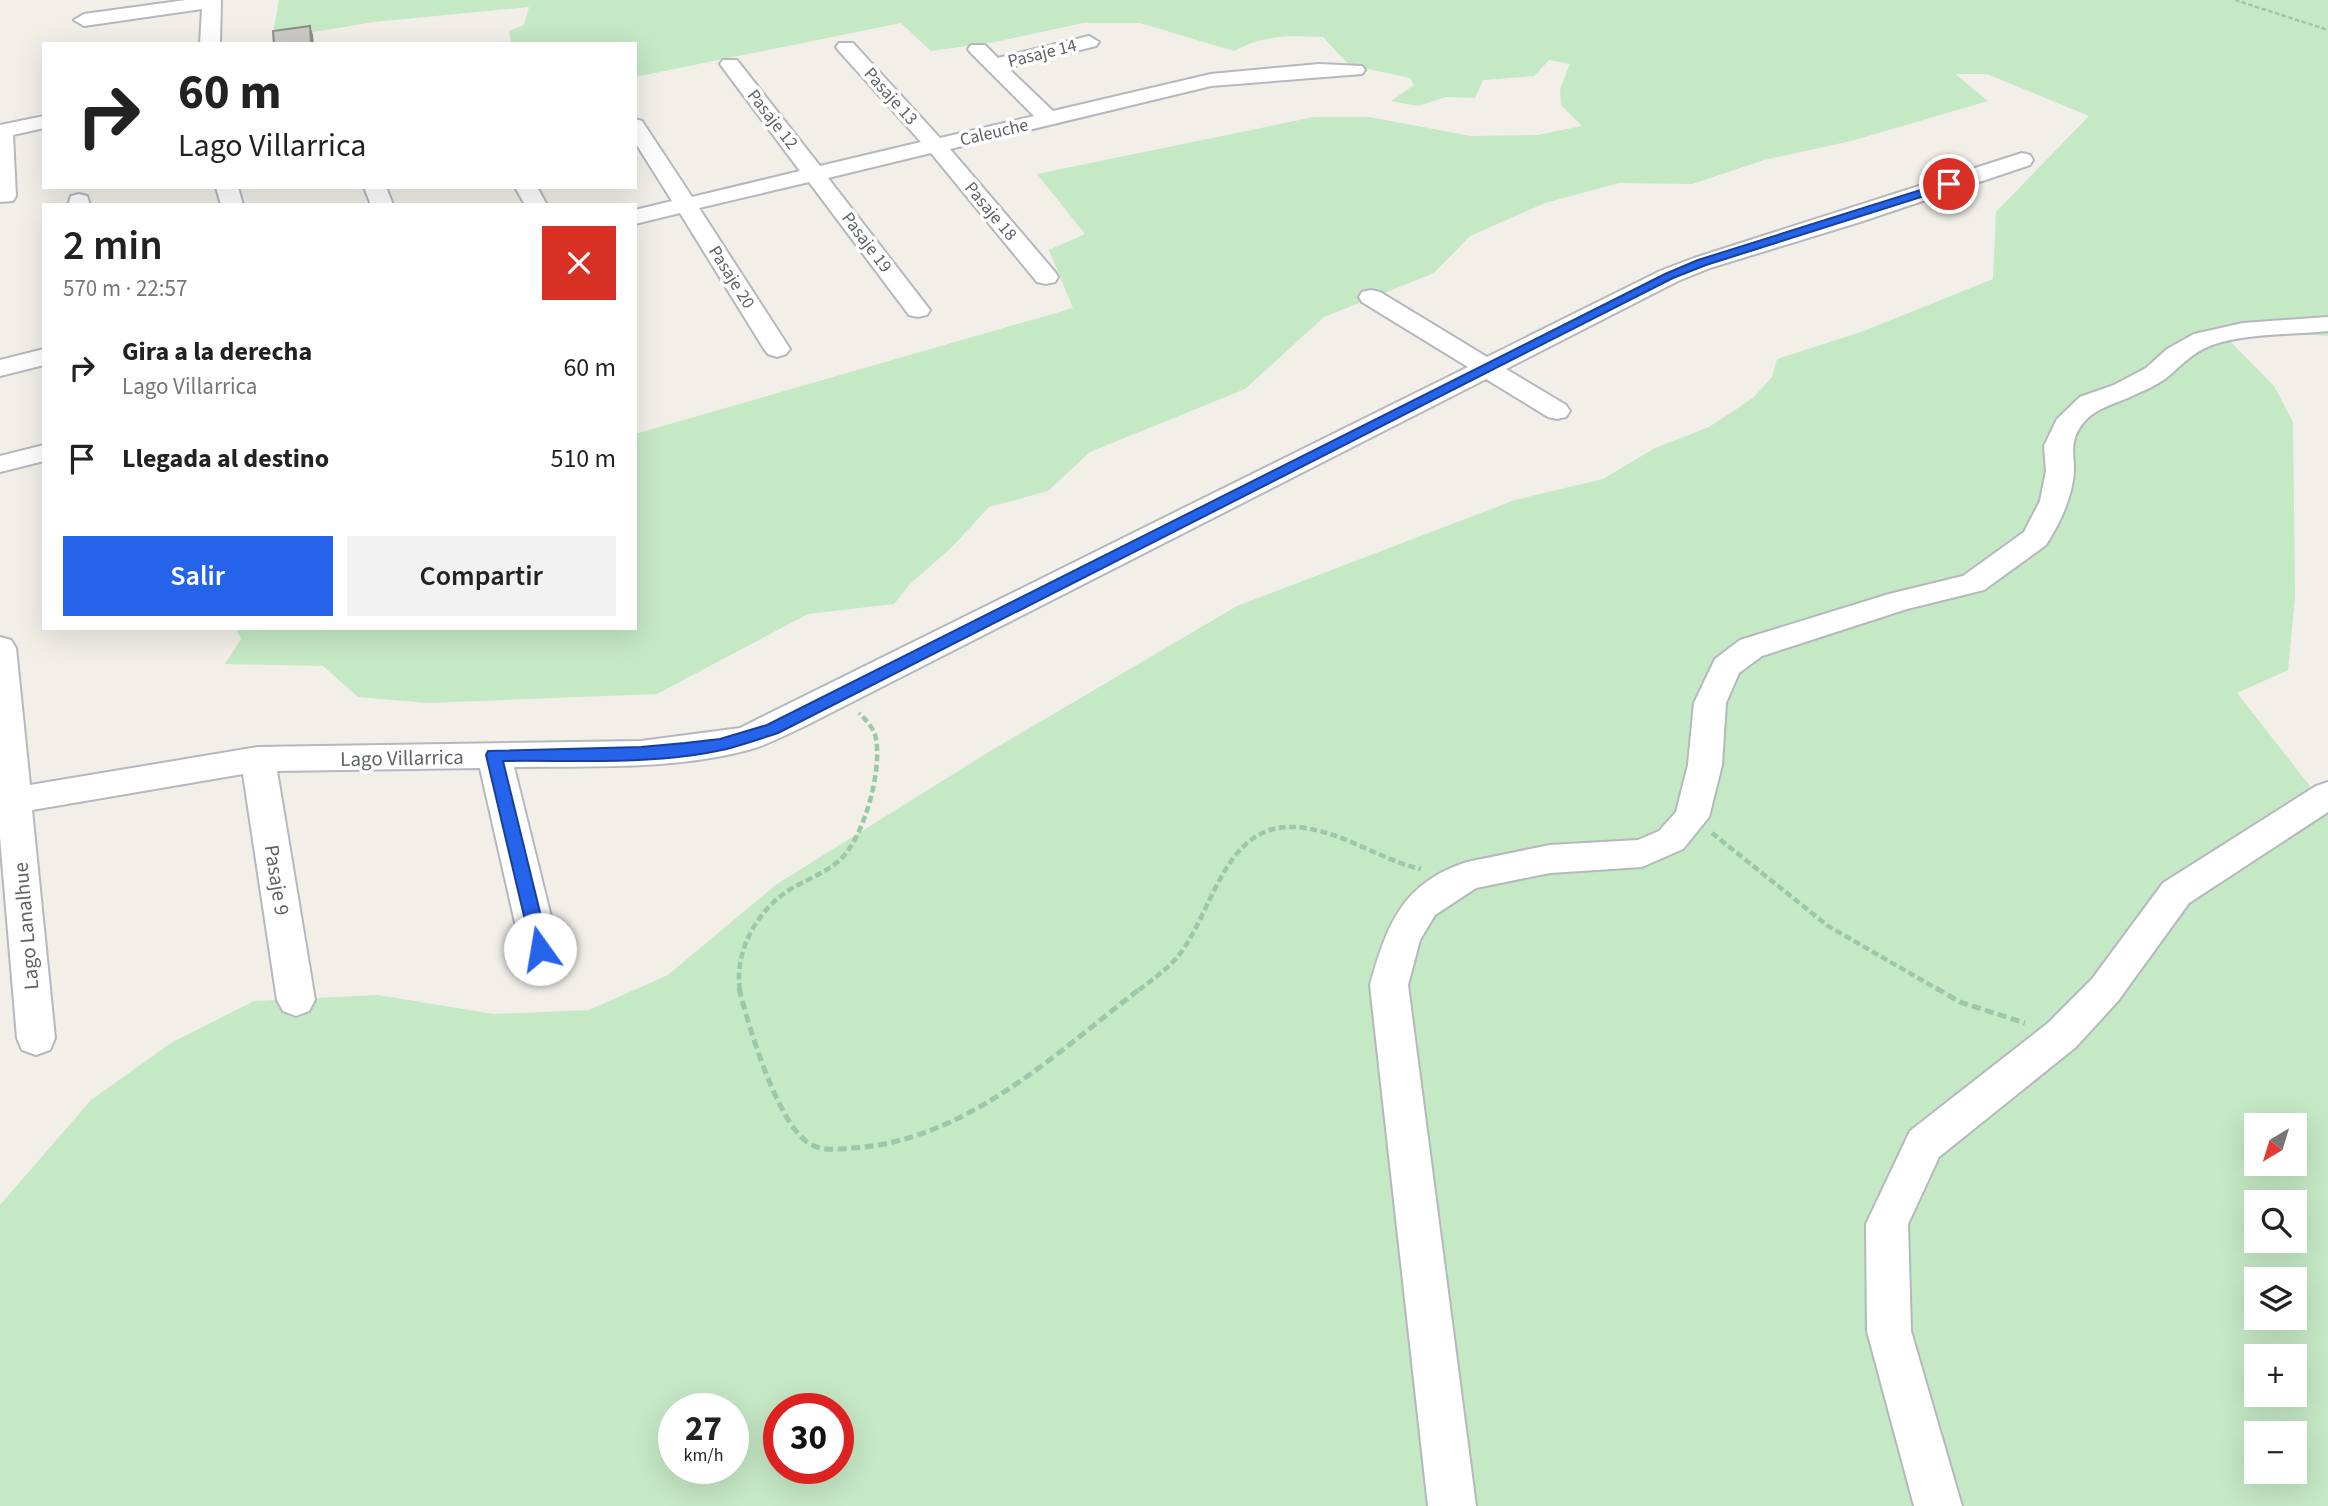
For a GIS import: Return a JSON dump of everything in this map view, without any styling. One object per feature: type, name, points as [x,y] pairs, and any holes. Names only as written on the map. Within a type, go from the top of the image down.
[{"type":"street","points":[[81,42],[86,0]]},
{"type":"street","points":[[83,20],[212,1],[210,42]]},
{"type":"street","name":"Pasaje 14","points":[[994,65],[1089,41]]},
{"type":"street","name":"Pasaje 13","points":[[846,47],[936,146]]},
{"type":"street","name":"Pasaje 14","points":[[978,49],[1049,119]]},
{"type":"street","name":"Pasaje 12","points":[[730,64],[816,174]]},
{"type":"street","name":"Caleuche","points":[[637,217],[1211,80],[1319,70],[1355,70]]},
{"type":"street","points":[[5,196],[1,131],[42,122]]},
{"type":"street","name":"Pasaje 20","points":[[637,128],[777,349]]},
{"type":"street","name":"Pasaje 18","points":[[936,146],[1046,277]]},
{"type":"street","name":"Lago Villarrica","points":[[8,802],[258,760],[641,753],[721,745],[772,729],[1669,276],[2022,160]]},
{"type":"street","name":"Pasaje 19","points":[[816,174],[918,310]]},
{"type":"street","points":[[1371,298],[1557,411]]},
{"type":"street","points":[[1452,1506],[1389,985],[1402,937],[1422,905],[1467,876],[1550,859],[1642,853],[1671,840],[1692,817],[1705,765],[1710,703],[1726,667],[1751,648],[1900,601],[1973,583],[2036,538],[2054,500],[2060,471],[2058,446],[2067,425],[2089,403],[2123,391],[2155,374],[2176,354],[2203,339],[2242,331],[2328,324]]},
{"type":"street","points":[[0,368],[42,358]]},
{"type":"street","points":[[0,464],[42,454]]},
{"type":"street","name":"Lago Lanalhue","points":[[0,648],[8,802],[36,1038]]},
{"type":"street","points":[[494,755],[540,949]]},
{"type":"street","name":"Pasaje 9","points":[[258,760],[296,1000]]},
{"type":"street","points":[[1938,1506],[1889,1331],[1887,1224],[1924,1144],[2062,1035],[2105,990],[2176,893],[2328,795]]},
{"type":"path","points":[[2235,0],[2328,30]]},
{"type":"path","points":[[836,697],[856,709],[873,728],[876,744],[874,780],[862,823],[846,853],[825,871],[786,891],[765,907],[745,946],[737,971],[750,1028],[792,1128],[818,1148],[861,1150],[896,1145],[937,1129],[1006,1090],[1180,955],[1228,867],[1250,839],[1265,831],[1280,827],[1312,828],[1380,859],[1406,867],[1467,876]]},
{"type":"path","points":[[1692,817],[1828,926],[1903,971],[1960,1002],[2062,1035]]},
{"type":"green space","points":[[279,0],[2328,0],[2328,336],[2218,329],[2274,386],[2293,422],[2295,597],[2288,670],[2237,693],[2328,809],[2328,1506],[0,1506],[0,1205],[91,1100],[171,1043],[254,1001],[378,995],[493,1014],[589,1010],[668,975],[777,884],[992,750],[1237,606],[1515,500],[1603,479],[1655,448],[1709,427],[1753,398],[1772,377],[1777,359],[1861,332],[1993,279],[1996,212],[2089,116],[1987,74],[1955,74],[1988,101],[1851,141],[1764,160],[1692,184],[1619,183],[1545,203],[1470,236],[1434,273],[1324,317],[1245,389],[1090,452],[1048,491],[989,507],[952,547],[909,585],[894,604],[808,614],[657,694],[428,703],[358,697],[323,666],[225,664],[241,639],[237,630],[637,630],[637,433],[1073,308],[1049,250],[1085,234],[1037,174],[1314,117],[1369,117],[1471,136],[1537,135],[1582,126],[1561,105],[1560,89],[1570,64],[1549,60],[1534,76],[1483,80],[1475,98],[1446,97],[1418,106],[1391,101],[1414,85],[1410,78],[1349,65],[1323,37],[1266,39],[1234,51],[1140,23],[1083,23],[995,42],[931,51],[901,23],[637,77],[637,42],[511,42],[509,31],[524,25],[529,7],[374,22],[272,39]]},
{"type":"building","points":[[310,26],[311,42],[274,42],[273,31]]},
{"type":"route","points":[[540,949],[494,755],[641,753],[685,749],[721,745],[772,729],[1669,276],[1949,184]]}]
